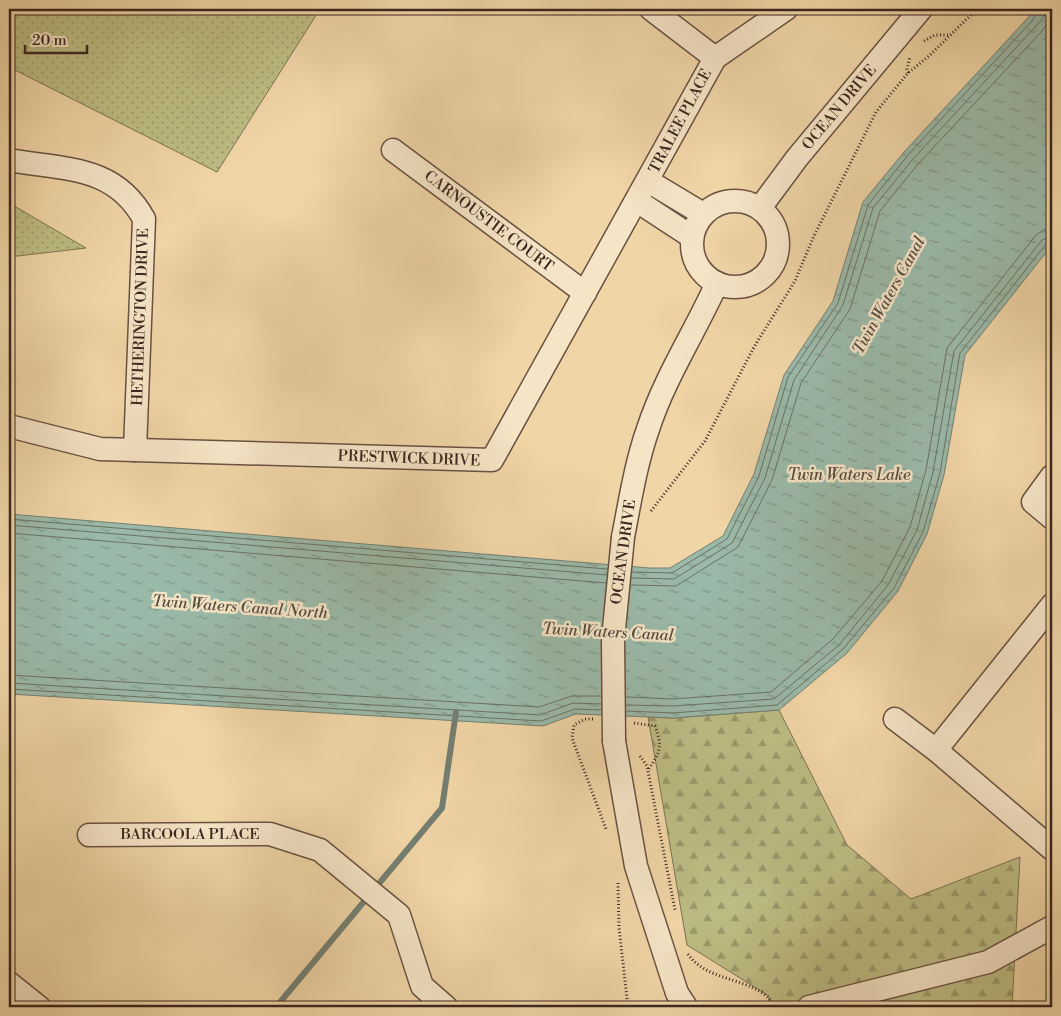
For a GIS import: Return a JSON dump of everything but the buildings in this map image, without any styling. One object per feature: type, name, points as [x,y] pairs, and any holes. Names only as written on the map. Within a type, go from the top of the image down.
[{"type":"street","points":[[652,9],[714,58]]},
{"type":"street","name":"TRALEE PLACE","points":[[648,181],[714,58],[786,9]]},
{"type":"street","name":"OCEAN DRIVE","points":[[760,208],[797,158],[921,9]]},
{"type":"street","name":"CARNOUSTIE COURT","points":[[393,150],[585,293]]},
{"type":"street","name":"HETHERINGTON DRIVE","points":[[9,160],[71,169],[100,176],[135,202],[144,219],[135,450]]},
{"type":"street","points":[[648,181],[703,214]]},
{"type":"street","name":"PRESTWICK DRIVE","points":[[9,426],[100,449],[492,460],[648,181]]},
{"type":"street","points":[[730,200],[751,203],[760,208],[770,218],[776,231],[778,245],[776,259],[769,271],[758,280],[745,286],[731,287],[717,283],[706,276],[697,264],[692,251],[692,238],[696,225],[703,214],[720,203],[730,200]]},
{"type":"street","points":[[637,201],[692,238]]},
{"type":"street","name":"OCEAN DRIVE","points":[[686,1007],[677,993],[636,866],[614,741],[613,639],[623,537],[647,429],[672,369],[703,314],[717,283]]},
{"type":"street","points":[[1052,476],[1033,502],[1052,518]]},
{"type":"street","points":[[936,750],[1052,605]]},
{"type":"street","points":[[895,719],[936,750],[1052,849]]},
{"type":"street","name":"BARCOOLA PLACE","points":[[89,835],[270,834],[320,850],[399,915],[422,986],[446,1007]]},
{"type":"street","points":[[809,1007],[988,962],[1052,928]]},
{"type":"street","points":[[9,983],[39,1007]]},
{"type":"path","points":[[645,518],[705,441],[754,347],[795,281],[813,238],[876,112],[908,73],[977,9]]},
{"type":"path","points":[[922,42],[935,35],[950,36]]},
{"type":"path","points":[[908,73],[906,69],[911,56]]},
{"type":"path","points":[[638,753],[647,766],[675,912]]},
{"type":"path","points":[[686,949],[689,956],[700,966],[769,996],[776,1007]]},
{"type":"green space","points":[[9,9],[320,9],[217,172],[9,67]]},
{"type":"green space","points":[[9,203],[86,248],[9,257]]},
{"type":"green space","points":[[779,710],[847,845],[911,899],[1020,857],[1012,1007],[768,1007],[769,996],[687,945],[648,717],[673,718]]},
{"type":"water","name":"Twin Waters Lake","points":[[1036,9],[1052,9],[1052,245],[965,355],[944,475],[927,534],[898,591],[847,653],[779,710],[673,718],[576,714],[543,726],[9,694],[9,514],[649,568],[670,568],[723,536],[754,474],[784,375],[833,301],[863,202],[904,152]]},
{"type":"waterway","points":[[276,1007],[442,808],[456,712]]},
{"type":"water label","name":"Twin Waters Canal","points":[[888,295]]},
{"type":"water label","name":"Twin Waters Canal North","points":[[240,606]]},
{"type":"water label","name":"Twin Waters Canal","points":[[608,631]]}]
